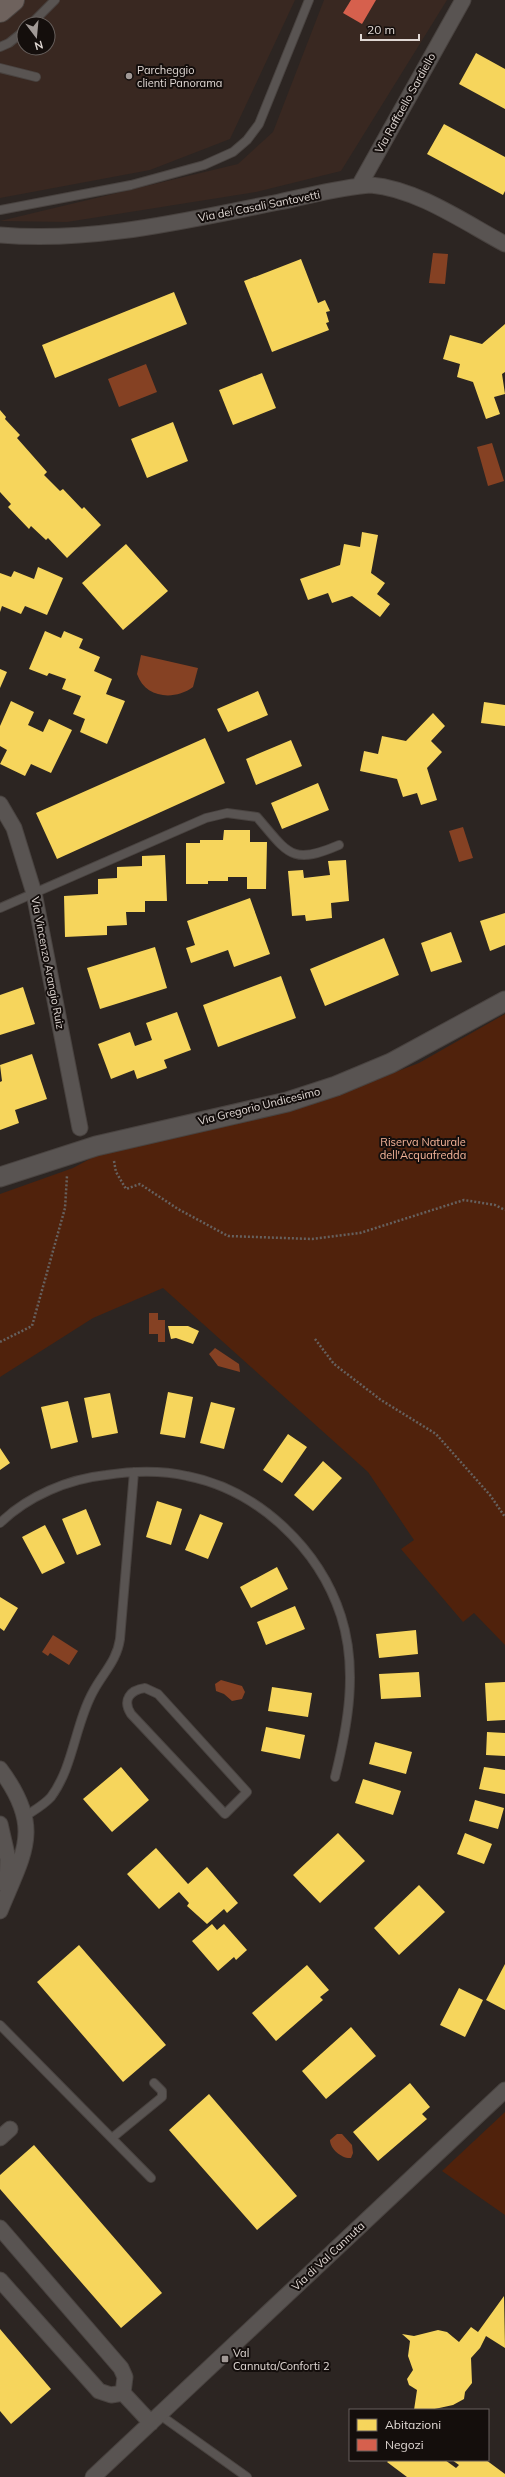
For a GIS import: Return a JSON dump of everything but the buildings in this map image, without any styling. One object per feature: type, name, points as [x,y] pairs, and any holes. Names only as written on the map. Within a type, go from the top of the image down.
[{"type":"highway","points":[[0,11],[13,0]]},
{"type":"street","name":"Via Raffaello Sardiello","points":[[359,186],[463,0]]},
{"type":"street","name":"Via dei Casali Santovetti","points":[[0,234],[52,237],[118,232],[359,186],[384,186],[410,194],[505,244]]},
{"type":"street","name":"Via Vincenzo Arangio Ruiz","points":[[0,804],[14,828],[34,893],[80,1128]]},
{"type":"street","name":"Via Gregorio Undicesimo","points":[[0,1177],[96,1146],[287,1102],[336,1086],[391,1063],[505,1001]]},
{"type":"street","points":[[0,1769],[19,1799],[24,1816],[26,1841],[23,1859],[2,1908]]},
{"type":"street","points":[[0,1824],[7,1850],[9,1870],[2,1908]]},
{"type":"street","name":"Via di Val Cannuta","points":[[94,2477],[505,2090]]},
{"type":"street","points":[[0,2228],[121,2368],[125,2377],[123,2393]]},
{"type":"street","points":[[0,2280],[99,2391],[111,2395],[123,2393],[156,2419]]},
{"type":"lane","points":[[39,16],[55,0]]},
{"type":"lane","points":[[0,210],[131,185],[204,165],[233,152],[247,140],[259,124],[309,0]]},
{"type":"lane","points":[[0,47],[9,43],[16,37]]},
{"type":"lane","points":[[0,68],[36,77]]},
{"type":"lane","points":[[0,908],[206,818],[227,814],[257,817],[289,853],[302,856],[316,855],[339,845]]},
{"type":"lane","points":[[0,1523],[22,1505],[56,1488],[92,1477],[134,1472],[187,1475],[211,1482],[233,1492],[262,1509],[281,1524],[315,1562],[335,1600],[349,1651],[350,1685],[348,1714],[335,1777]]},
{"type":"lane","points":[[24,1816],[47,1801],[55,1790],[68,1761],[90,1698],[117,1655],[120,1639],[134,1472]]},
{"type":"lane","points":[[145,1688],[158,1694],[247,1792],[225,1814],[131,1714],[127,1704],[131,1693],[145,1688]]},
{"type":"lane","points":[[0,2025],[151,2178]]},
{"type":"lane","points":[[112,2138],[162,2098],[162,2092],[154,2083]]},
{"type":"lane","points":[[156,2419],[247,2477]]},
{"type":"path","points":[[108,1161],[114,1158],[116,1172],[126,1189],[140,1184],[178,1209],[228,1236],[312,1240],[360,1233],[464,1200],[495,1205],[505,1210]]},
{"type":"path","points":[[0,1342],[32,1326],[65,1208],[66,1177],[71,1174]]},
{"type":"path","points":[[315,1339],[334,1364],[381,1400],[436,1434],[490,1495],[505,1517]]},
{"type":"shaded area","name":"Parcheggio clienti Panorama","points":[[0,0],[295,0],[230,139],[150,170],[0,198]]},
{"type":"shaded area","points":[[324,0],[447,0],[341,171],[256,192],[67,222],[0,221],[238,164],[273,132]]},
{"type":"shaded area","points":[[433,253],[448,254],[445,284],[429,283]]},
{"type":"shaded area","points":[[146,364],[157,392],[119,407],[108,379]]},
{"type":"shaded area","points":[[492,443],[504,481],[488,486],[477,447]]},
{"type":"shaded area","points":[[141,655],[198,668],[193,687],[177,694],[169,695],[161,695],[146,688],[137,674]]},
{"type":"shaded area","points":[[463,827],[473,858],[459,862],[449,831]]},
{"type":"shaded area","points":[[149,1313],[158,1313],[158,1320],[165,1320],[165,1342],[158,1342],[158,1334],[149,1334]]},
{"type":"shaded area","points":[[215,1348],[239,1364],[240,1372],[218,1366],[209,1354]]},
{"type":"shaded area","points":[[53,1635],[78,1651],[69,1665],[50,1653],[48,1656],[42,1652]]},
{"type":"shaded area","points":[[221,1680],[242,1686],[245,1692],[242,1699],[232,1701],[224,1694],[216,1691],[215,1684]]},
{"type":"shaded area","points":[[337,2134],[342,2134],[352,2145],[353,2153],[351,2158],[340,2155],[332,2147],[330,2140]]},
{"type":"green space","name":"Riserva Naturale dell'Acquafredda","points":[[505,1014],[505,1645],[474,1613],[463,1622],[401,1549],[414,1540],[368,1472],[163,1288],[93,1318],[0,1377],[0,1194],[73,1168],[99,1154],[330,1097],[419,1063]]},
{"type":"green space","points":[[505,2112],[505,2215],[442,2171]]},
{"type":"place","name":"Parcheggio clienti Panorama","points":[[129,76]]},
{"type":"place","name":"Val Cannuta/Conforti 2","points":[[225,2359]]}]
